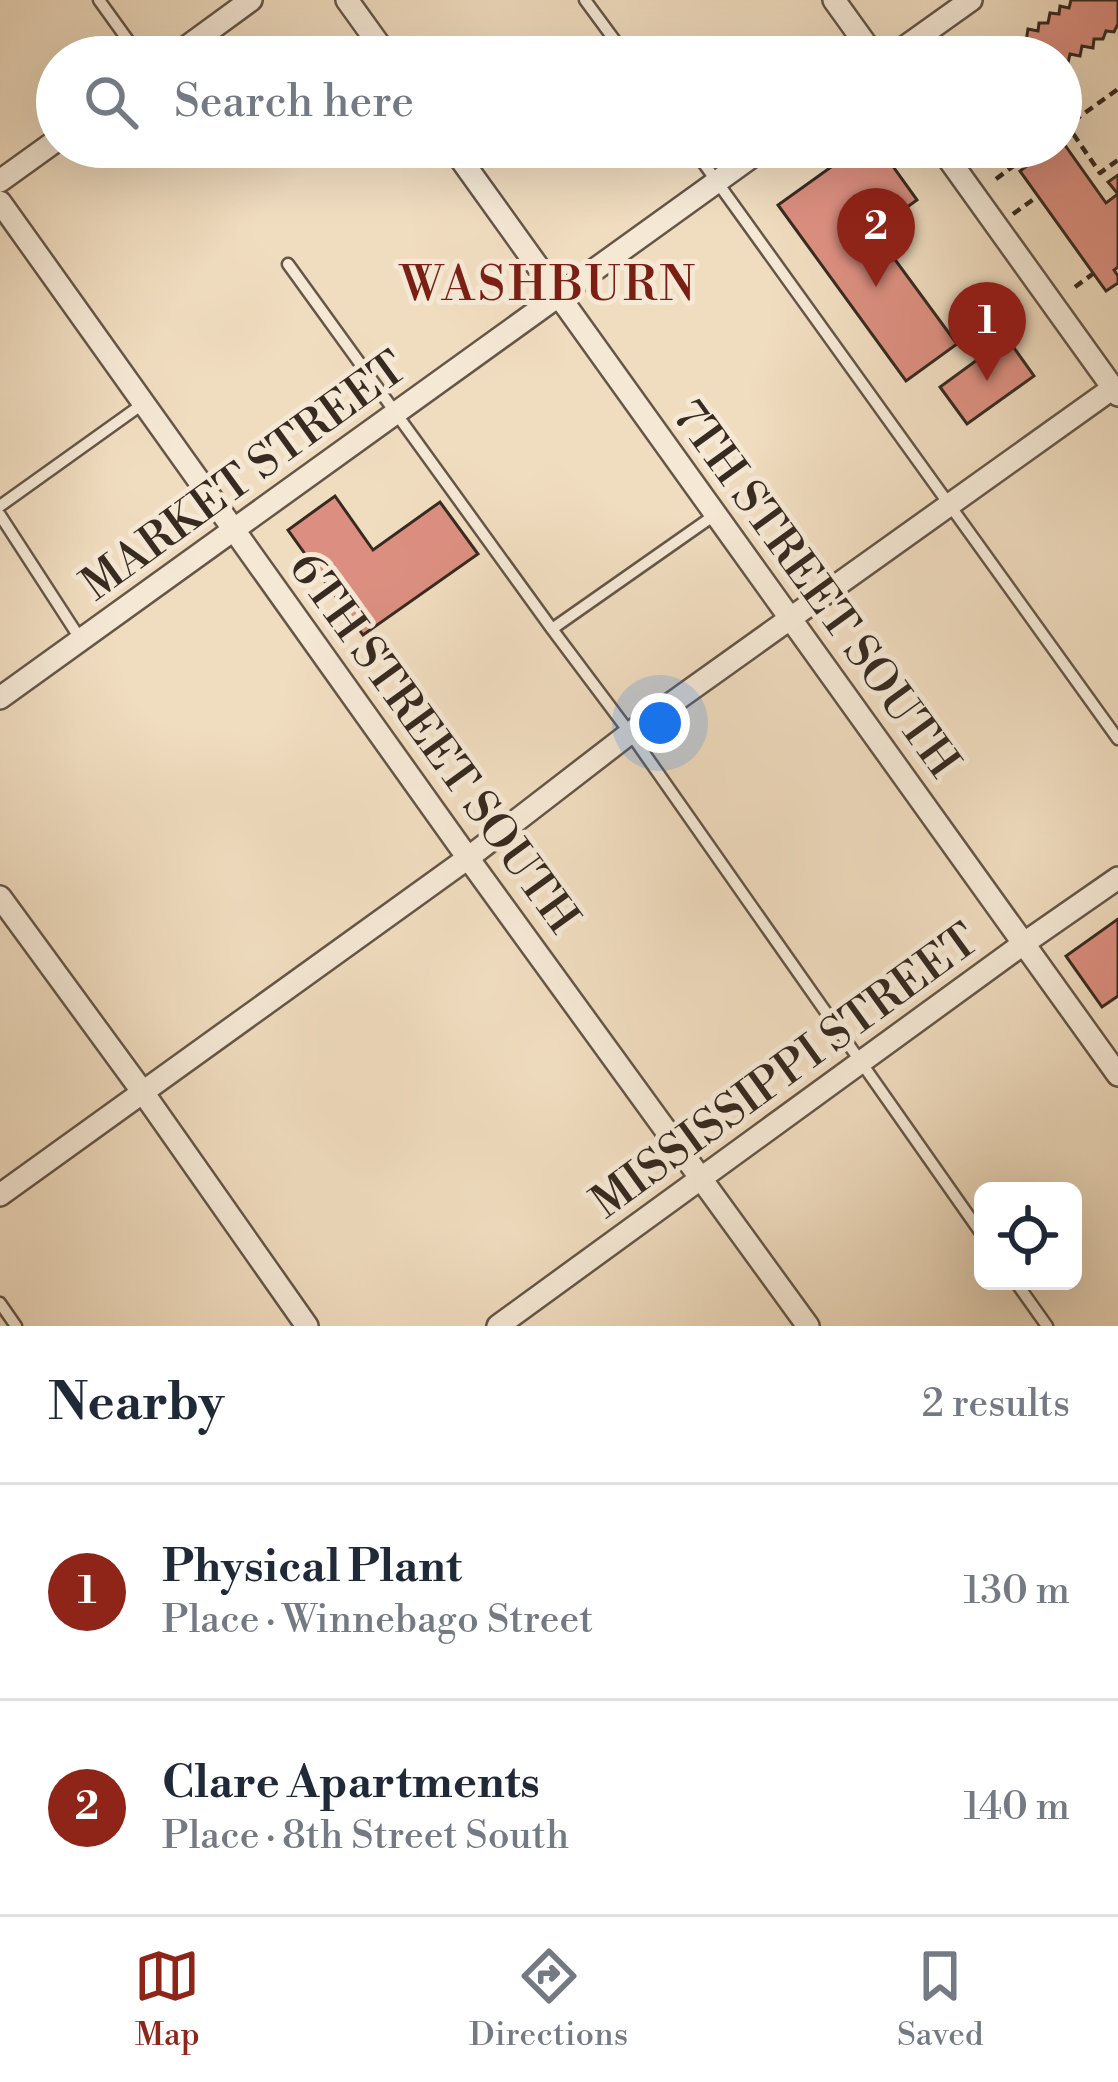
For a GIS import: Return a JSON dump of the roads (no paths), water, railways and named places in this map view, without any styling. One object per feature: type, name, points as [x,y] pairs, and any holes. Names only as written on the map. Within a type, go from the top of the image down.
[{"type":"street","points":[[201,36],[250,0]]},
{"type":"street","points":[[347,0],[373,36]]},
{"type":"street","points":[[834,0],[860,36]]},
{"type":"street","points":[[920,36],[971,0]]},
{"type":"street","points":[[0,181],[36,155]]},
{"type":"street","name":"7TH STREET SOUTH","points":[[467,168],[1118,1075]]},
{"type":"street","name":"MARKET STREET","points":[[0,698],[735,168]]},
{"type":"street","points":[[0,1195],[468,858],[631,733],[1115,391],[955,168]]},
{"type":"street","name":"6TH STREET SOUTH","points":[[0,202],[808,1326]]},
{"type":"street","name":"MISSISSIPPI STREET","points":[[513,1322],[701,1178],[1118,878]]},
{"type":"street","points":[[0,897],[307,1326]]},
{"type":"lane","points":[[99,0],[125,36]]},
{"type":"lane","points":[[585,0],[612,36]]},
{"type":"lane","points":[[707,168],[1118,740]]},
{"type":"lane","points":[[288,264],[631,733],[974,1223]]},
{"type":"lane","points":[[81,640],[0,510],[144,403]]},
{"type":"lane","points":[[552,629],[716,514]]},
{"type":"lane","points":[[1021,1290],[1047,1326]]},
{"type":"lane","points":[[0,1303],[16,1326]]},
{"type":"place","name":"Clare Apartments","points":[[876,287]]},
{"type":"place","name":"Physical Plant","points":[[987,381]]},
{"type":"district","name":"WASHBURN","points":[[549,283]]}]
